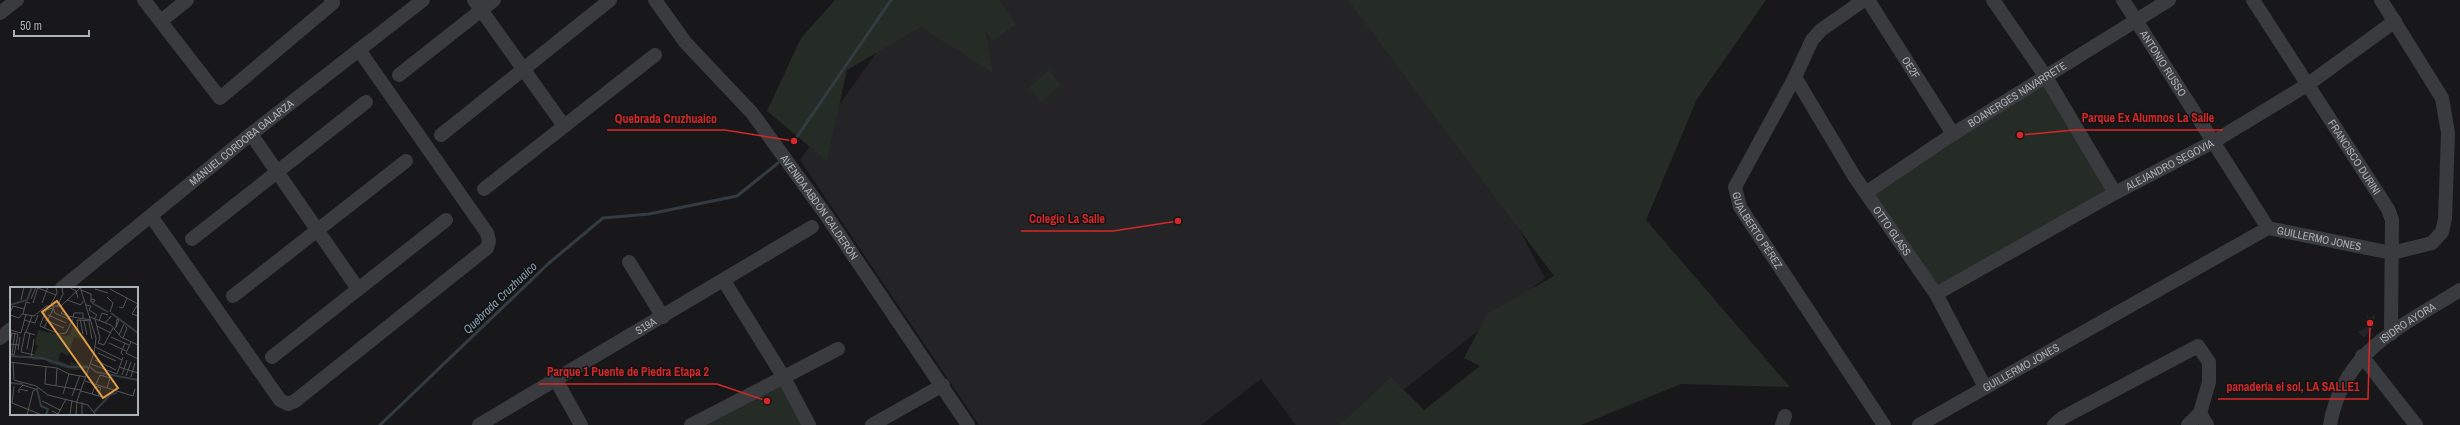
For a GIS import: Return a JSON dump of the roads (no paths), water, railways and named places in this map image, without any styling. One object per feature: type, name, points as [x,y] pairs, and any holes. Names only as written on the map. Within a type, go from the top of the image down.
[{"type":"street","points":[[0,13],[17,0]]},
{"type":"street","points":[[144,0],[220,98],[333,3],[331,0]]},
{"type":"street","points":[[161,21],[187,0]]},
{"type":"street","name":"MANUEL CORDOBA GALARZA","points":[[63,287],[251,134],[423,0]]},
{"type":"street","points":[[399,75],[477,5],[494,0]]},
{"type":"street","points":[[441,135],[610,0]]},
{"type":"street","name":"AVENIDA ABDÓN CALDERÓN","points":[[655,0],[686,42],[756,120],[826,215],[968,425]]},
{"type":"street","name":"GUALBERTO PÉREZ","points":[[1864,0],[1821,30],[1812,40],[1795,77],[1739,177],[1735,188],[1736,197],[1740,207],[1884,425]]},
{"type":"street","name":"OE2F","points":[[1868,0],[1953,134]]},
{"type":"street","points":[[1994,0],[2046,77],[2116,193]]},
{"type":"street","name":"ANTONIO RUSSO","points":[[2123,0],[2268,228]]},
{"type":"street","name":"BOANERGES NAVARRETE","points":[[1867,192],[1953,134],[2169,0]]},
{"type":"street","name":"FRANCISCO DURINI","points":[[2253,0],[2388,209],[2392,220],[2391,334]]},
{"type":"street","name":"GUILLERMO JONES","points":[[1919,425],[1985,386],[2268,228],[2392,253],[2432,243],[2442,232],[2445,220],[2448,133],[2442,98],[2381,0]]},
{"type":"street","points":[[477,5],[564,126]]},
{"type":"street","name":"ALEJANDRO SEGOVIA","points":[[1936,294],[2116,193],[2213,142],[2307,85],[2395,21]]},
{"type":"street","points":[[151,216],[280,400],[288,404],[295,401],[481,253],[488,244],[487,234],[359,50]]},
{"type":"street","points":[[484,190],[655,55]]},
{"type":"street","name":"OTTO GLASS","points":[[1795,77],[1854,176],[1867,192],[1936,294],[1985,386]]},
{"type":"street","points":[[192,239],[366,102]]},
{"type":"street","points":[[251,134],[358,289]]},
{"type":"street","points":[[233,296],[406,161]]},
{"type":"street","points":[[272,357],[446,220]]},
{"type":"street","name":"S19A","points":[[479,425],[724,281],[812,227]]},
{"type":"street","points":[[629,262],[663,317]]},
{"type":"street","points":[[724,281],[783,376],[809,425]]},
{"type":"street","name":"ISIDRO AYORA","points":[[2330,425],[2342,385],[2362,356],[2391,334],[2460,290]]},
{"type":"street","points":[[0,338],[10,330]]},
{"type":"street","points":[[2054,425],[2062,418],[2198,346],[2209,362],[2209,382],[2200,413],[2188,425]]},
{"type":"street","points":[[691,425],[783,376],[838,350]]},
{"type":"street","points":[[2362,356],[2416,425]]},
{"type":"street","points":[[556,380],[581,425]]},
{"type":"street","points":[[872,425],[942,385]]},
{"type":"street","points":[[2200,413],[2207,425]]},
{"type":"waterway","name":"Quebrada Cruzhuaico","points":[[794,141],[891,0]]},
{"type":"waterway","name":"Quebrada Cruzhuaico","points":[[380,425],[549,263],[603,218],[649,214],[737,196],[778,163]]},
{"type":"place","name":"Parque Ex Alumnos La Salle","points":[[2020,135]]},
{"type":"place","name":"Quebrada Cruzhuaico","points":[[794,141]]},
{"type":"place","name":"Colegio La Salle","points":[[1178,221]]},
{"type":"place","name":"panadería el sol, LA SALLE1","points":[[2370,323]]},
{"type":"place","name":"Parque 1 Puente de Piedra Etapa 2","points":[[767,401]]}]
